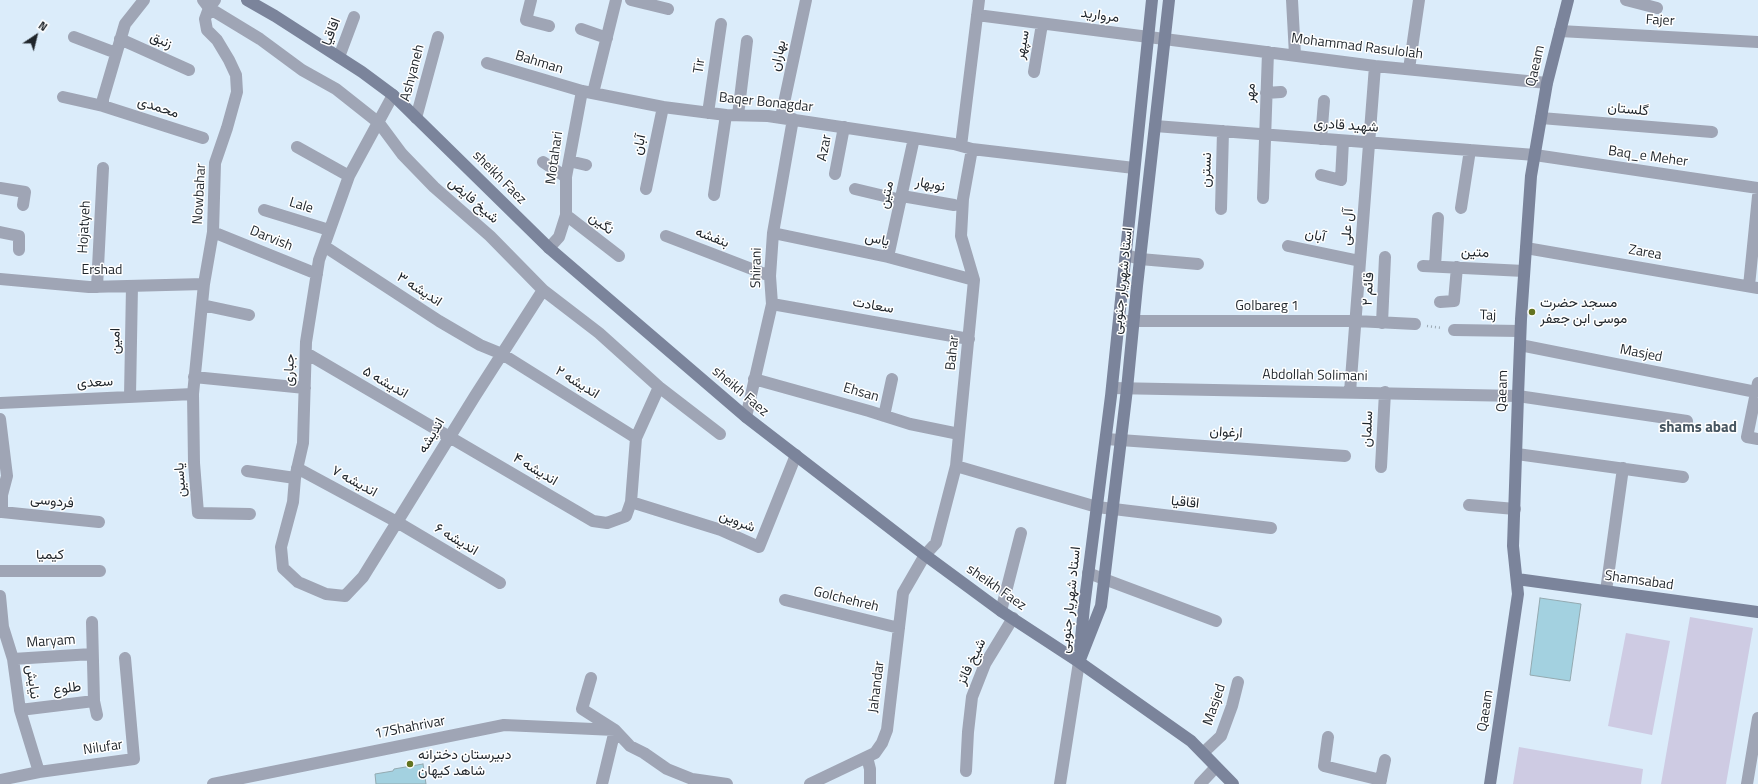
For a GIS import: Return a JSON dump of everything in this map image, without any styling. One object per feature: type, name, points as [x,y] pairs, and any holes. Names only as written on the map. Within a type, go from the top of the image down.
[{"type":"street","points":[[103,106],[103,99],[125,24],[144,0]]},
{"type":"street","name":"sheikh Faez","points":[[247,0],[339,57],[393,95],[549,248],[746,416],[925,555],[1001,611],[1079,662],[1191,741],[1233,784]]},
{"type":"street","points":[[531,0],[526,20],[549,26]]},
{"type":"street","name":"Motahari","points":[[549,248],[559,237],[566,215],[566,177],[569,161],[587,92],[607,38],[616,0]]},
{"type":"street","points":[[631,0],[668,8]]},
{"type":"street","name":"بهاران","points":[[787,118],[806,0]]},
{"type":"street","points":[[967,147],[979,0]]},
{"type":"street","name":"استاد شهریار جنوبی","points":[[1079,662],[1088,573],[1112,388],[1152,0]]},
{"type":"street","name":"استاد شهریار جنوبی","points":[[1079,662],[1101,606],[1127,389],[1168,0]]},
{"type":"street","points":[[1292,0],[1295,55]]},
{"type":"street","points":[[1409,69],[1419,0]]},
{"type":"street","name":"Qaeam","points":[[1490,784],[1518,594],[1513,546],[1520,331],[1531,176],[1547,83],[1568,0]]},
{"type":"street","points":[[1626,0],[1657,8]]},
{"type":"street","name":"شیخ فایض","points":[[209,3],[302,70],[336,89],[379,123],[402,154],[434,187],[490,236],[543,290],[599,333],[659,387],[720,434]]},
{"type":"street","name":"Nowbahar","points":[[192,394],[204,284],[213,232],[215,162],[227,128],[237,92],[236,75],[229,60],[217,40],[207,30],[205,19],[209,3]]},
{"type":"street","name":"مروارید","points":[[977,15],[1164,39]]},
{"type":"street","name":"اقاقیا","points":[[339,57],[354,17]]},
{"type":"street","name":"Tir","points":[[708,113],[721,24]]},
{"type":"street","name":"سپهر","points":[[1034,72],[1042,24]]},
{"type":"street","points":[[580,29],[607,38]]},
{"type":"street","name":"Fajer","points":[[1560,31],[1758,42]]},
{"type":"street","points":[[74,37],[116,53]]},
{"type":"street","name":"Ashyaneh","points":[[416,118],[438,37]]},
{"type":"street","name":"زنبق","points":[[120,39],[189,70]]},
{"type":"street","name":"Mohammad Rasulolah","points":[[1164,39],[1375,66],[1547,83]]},
{"type":"street","points":[[714,195],[747,42]]},
{"type":"street","name":"مهر","points":[[1263,198],[1268,52]]},
{"type":"street","name":"Bahman","points":[[487,63],[587,92]]},
{"type":"street","name":"آل علی","points":[[1350,392],[1375,66]]},
{"type":"street","name":"Baqer Bonagdar","points":[[587,92],[663,107],[708,113],[787,118],[967,147],[1134,168]]},
{"type":"street","points":[[1266,93],[1281,92]]},
{"type":"street","name":"جباری","points":[[345,596],[326,594],[298,582],[283,568],[280,547],[293,502],[296,473],[302,443],[306,354],[317,274],[324,246],[349,176],[393,95]]},
{"type":"street","name":"محمدی","points":[[63,97],[103,106],[203,138]]},
{"type":"street","points":[[1321,139],[1324,101]]},
{"type":"street","name":"آبان","points":[[646,190],[663,107]]},
{"type":"street","name":"Shirani","points":[[746,416],[772,304],[770,276],[773,233],[787,118]]},
{"type":"street","name":"گلستان","points":[[1541,118],[1712,132]]},
{"type":"street","name":"شهید قادری","points":[[1154,126],[1535,155]]},
{"type":"street","name":"Azar","points":[[835,174],[844,127]]},
{"type":"street","name":"نسترن","points":[[1221,209],[1224,131]]},
{"type":"street","name":"متین","points":[[888,257],[914,138]]},
{"type":"street","points":[[1321,175],[1341,180],[1343,140]]},
{"type":"street","points":[[297,147],[349,176]]},
{"type":"street","name":"Bahar","points":[[925,555],[936,543],[956,466],[974,280],[961,236],[967,147]]},
{"type":"street","points":[[1461,208],[1470,150]]},
{"type":"street","name":"Baq_e Meher","points":[[1535,155],[1758,188]]},
{"type":"street","points":[[569,161],[586,165]]},
{"type":"street","points":[[543,162],[566,177]]},
{"type":"street","name":"Hojatyeh","points":[[97,287],[103,168]]},
{"type":"street","points":[[0,188],[24,192],[23,205]]},
{"type":"street","name":"نوبهار","points":[[854,189],[902,198],[954,204]]},
{"type":"street","points":[[1754,287],[1758,196]]},
{"type":"street","name":"Lale","points":[[264,210],[329,230]]},
{"type":"street","name":"نگین","points":[[566,215],[618,256]]},
{"type":"street","name":"متین","points":[[1438,218],[1429,266],[1524,271]]},
{"type":"street","points":[[0,232],[19,236],[19,250]]},
{"type":"street","name":"Darvish","points":[[213,232],[317,274]]},
{"type":"street","name":"یاس","points":[[773,233],[888,257],[974,280]]},
{"type":"street","name":"بنفشه","points":[[666,236],[770,276]]},
{"type":"street","name":"اندیشه ۳","points":[[324,246],[439,321],[480,345],[502,354]]},
{"type":"street","name":"آبان","points":[[1288,246],[1360,261]]},
{"type":"street","name":"Zarea","points":[[1526,248],[1754,287]]},
{"type":"street","points":[[1126,255],[1140,259],[1198,264]]},
{"type":"street","name":"قائم ۲","points":[[1382,323],[1385,257]]},
{"type":"street","points":[[1440,302],[1454,301],[1457,267]]},
{"type":"street","name":"Ershad","points":[[0,279],[97,287],[204,284]]},
{"type":"street","name":"امین","points":[[130,396],[132,286]]},
{"type":"street","name":"اندیشه","points":[[345,596],[363,577],[450,436],[543,290]]},
{"type":"street","name":"سعادت","points":[[772,304],[969,339]]},
{"type":"street","points":[[202,305],[249,315]]},
{"type":"street","name":"Golbareg 1","points":[[1119,321],[1356,321],[1415,324]]},
{"type":"street","name":"Taj","points":[[1454,330],[1520,331]]},
{"type":"street","name":"Masjed","points":[[1520,345],[1757,388]]},
{"type":"street","name":"اندیشه ۵","points":[[306,354],[450,436]]},
{"type":"street","name":"اندیشه ۲","points":[[502,354],[636,438]]},
{"type":"street","points":[[194,377],[305,388]]},
{"type":"street","name":"Ehsan","points":[[754,379],[910,424],[959,434]]},
{"type":"street","points":[[884,416],[892,379]]},
{"type":"street","points":[[631,502],[636,438],[659,387]]},
{"type":"street","name":"Abdollah Solimani","points":[[1112,388],[1385,392],[1518,396],[1687,421]]},
{"type":"street","points":[[1752,438],[1757,388]]},
{"type":"street","name":"سلمان","points":[[1381,467],[1385,392]]},
{"type":"street","name":"سعدی","points":[[0,403],[192,394]]},
{"type":"street","name":"یاسین","points":[[192,394],[194,463],[198,513],[250,514]]},
{"type":"street","points":[[0,419],[7,476],[2,495],[1,512]]},
{"type":"street","name":"اندیشه ۴","points":[[450,436],[593,521],[607,523],[626,516],[631,502]]},
{"type":"street","name":"ارغوان","points":[[1106,439],[1344,456]]},
{"type":"street","points":[[1517,454],[1683,478]]},
{"type":"street","name":"شروین","points":[[631,502],[721,530],[759,547],[796,455]]},
{"type":"street","name":"اقاقیا","points":[[956,466],[1112,510],[1271,528]]},
{"type":"street","points":[[1606,591],[1622,468]]},
{"type":"street","points":[[247,471],[296,473]]},
{"type":"street","name":"اندیشه ۷","points":[[296,473],[397,522]]},
{"type":"street","points":[[1469,505],[1515,509]]},
{"type":"street","name":"فردوسی","points":[[1,512],[99,522]]},
{"type":"street","name":"اندیشه ۶","points":[[397,522],[500,583]]},
{"type":"street","points":[[1001,611],[1021,533]]},
{"type":"street","name":"Jahandar","points":[[810,784],[875,754],[882,743],[887,730],[903,593],[925,555]]},
{"type":"street","name":"کیمیا","points":[[0,571],[100,571]]},
{"type":"street","points":[[1088,573],[1216,621]]},
{"type":"street","name":"Shamsabad","points":[[1517,579],[1758,612]]},
{"type":"street","name":"نیایش","points":[[0,596],[2,631],[13,659],[20,710],[39,772]]},
{"type":"street","name":"Golchehreh","points":[[786,600],[899,628]]},
{"type":"street","name":"شیخ فائز","points":[[966,771],[972,697],[985,664],[1013,618]]},
{"type":"street","points":[[92,622],[94,701],[97,714]]},
{"type":"street","name":"Maryam","points":[[13,659],[92,654]]},
{"type":"street","name":"Nilufar","points":[[0,780],[39,772],[134,759],[125,658]]},
{"type":"street","points":[[1060,784],[1079,662]]},
{"type":"street","points":[[591,678],[582,709],[615,730],[630,746],[644,753],[667,769],[692,779],[727,784]]},
{"type":"street","name":"Masjed","points":[[1203,753],[1221,736],[1232,706],[1238,682]]},
{"type":"street","name":"طلوع","points":[[20,710],[94,701]]},
{"type":"street","points":[[1751,782],[1758,718]]},
{"type":"street","name":"17Shahrivar","points":[[213,784],[504,725],[615,730]]},
{"type":"street","points":[[602,784],[615,730]]},
{"type":"street","points":[[1328,737],[1324,766],[1380,782],[1385,760]]},
{"type":"street","points":[[866,758],[870,769],[870,784]]},
{"type":"street","points":[[1200,784],[1216,767]]},
{"type":"path","points":[[1415,324],[1454,330]]},
{"type":"shaded area","points":[[1690,617],[1753,628],[1726,784],[1661,784]]},
{"type":"shaded area","points":[[1626,633],[1670,641],[1652,735],[1608,726]]},
{"type":"shaded area","points":[[1519,747],[1643,769],[1641,784],[1513,784]]},
{"type":"building","points":[[1540,598],[1581,604],[1570,681],[1530,675]]},
{"type":"building","points":[[423,764],[426,784],[376,784],[375,774]]},
{"type":"place","name":"مسجد حضرت موسی ابن جعفر","points":[[1532,312]]},
{"type":"place","name":"دبیرستان دخترانه شاهد کیهان","points":[[410,764]]},
{"type":"district","name":"shams abad","points":[[1698,428]]}]
